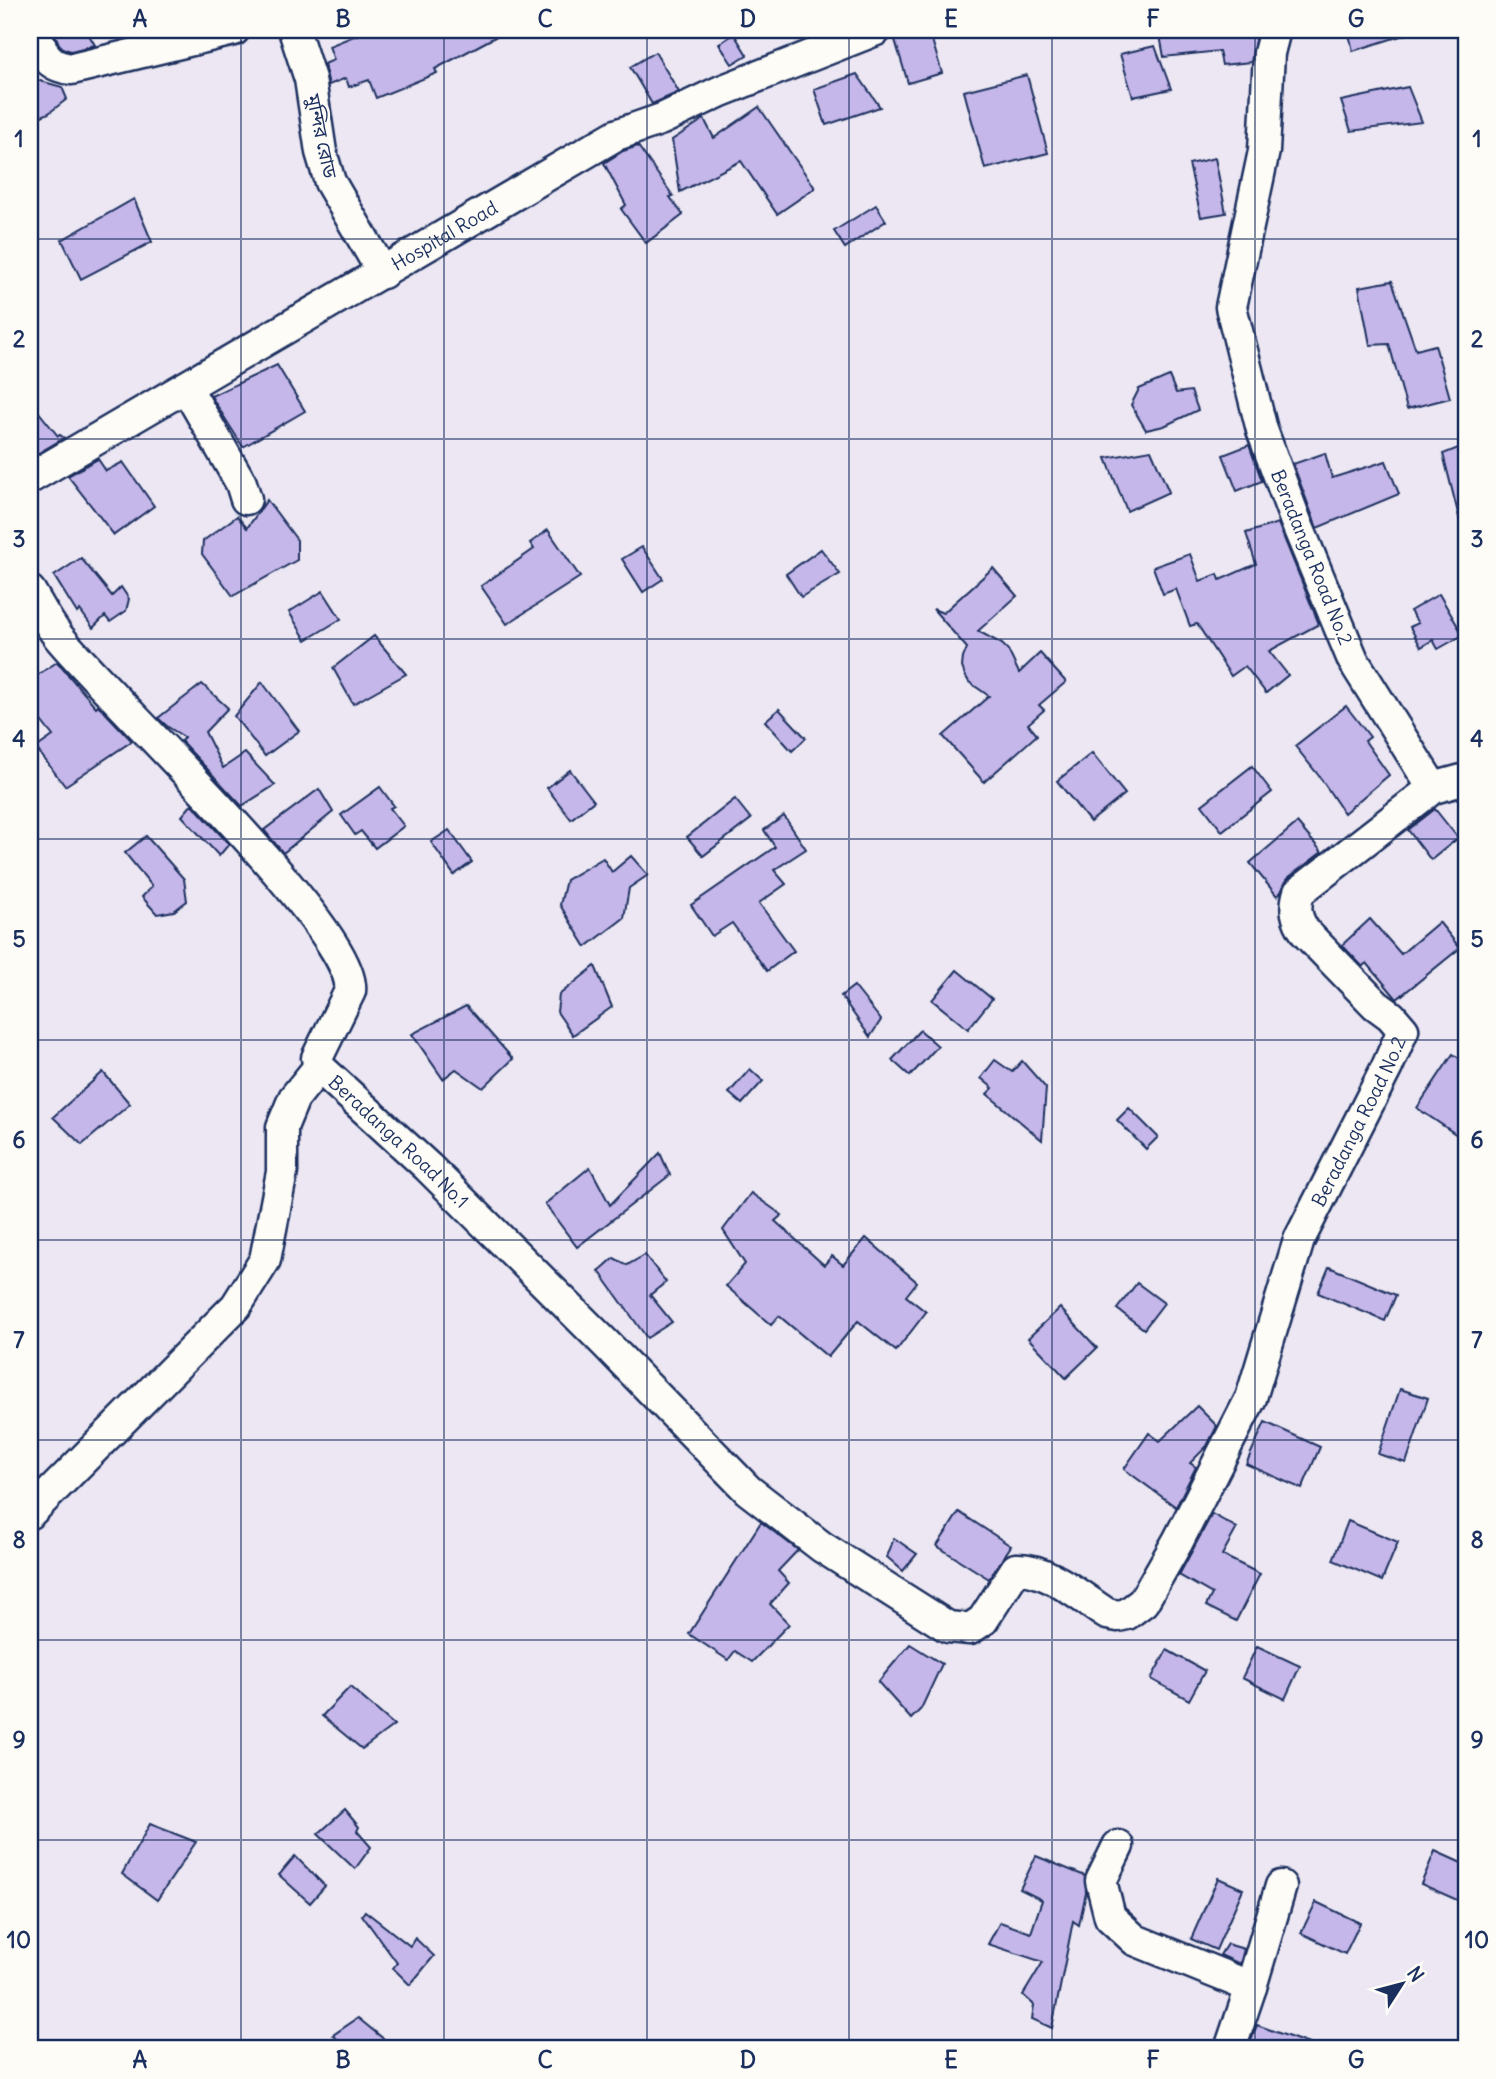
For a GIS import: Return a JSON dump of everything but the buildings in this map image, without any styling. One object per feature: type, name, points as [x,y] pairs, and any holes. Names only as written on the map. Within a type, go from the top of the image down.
[{"type":"street","points":[[35,30],[48,62],[57,68],[72,69],[234,30]]},
{"type":"street","name":"মুন্দির রোড","points":[[294,30],[310,79],[321,152],[330,181],[383,273]]},
{"type":"street","name":"Hospital Road","points":[[30,478],[616,135],[662,118],[833,37],[876,30]]},
{"type":"street","name":"Beradanga Road No.2","points":[[822,1547],[948,1627],[970,1629],[983,1620],[1016,1569],[1025,1568],[1049,1577],[1107,1614],[1127,1614],[1143,1602],[1178,1541],[1251,1398],[1299,1240],[1403,1030],[1306,933],[1298,922],[1295,904],[1299,892],[1433,788],[1353,660],[1296,522],[1262,430],[1231,307],[1264,151],[1269,53],[1275,30]]},
{"type":"street","points":[[186,387],[242,483],[246,499]]},
{"type":"street","name":"Beradanga Road No.1","points":[[30,591],[58,636],[294,891],[338,955],[351,982],[350,991],[317,1058],[319,1068],[438,1177],[748,1490],[822,1547]]},
{"type":"street","points":[[1433,788],[1466,779]]},
{"type":"street","points":[[30,1513],[236,1306],[265,1260],[282,1172],[282,1127],[294,1098],[319,1068]]},
{"type":"street","points":[[1118,1846],[1101,1881],[1110,1917],[1135,1940],[1251,1987]]},
{"type":"street","points":[[1230,2049],[1281,1886]]}]
